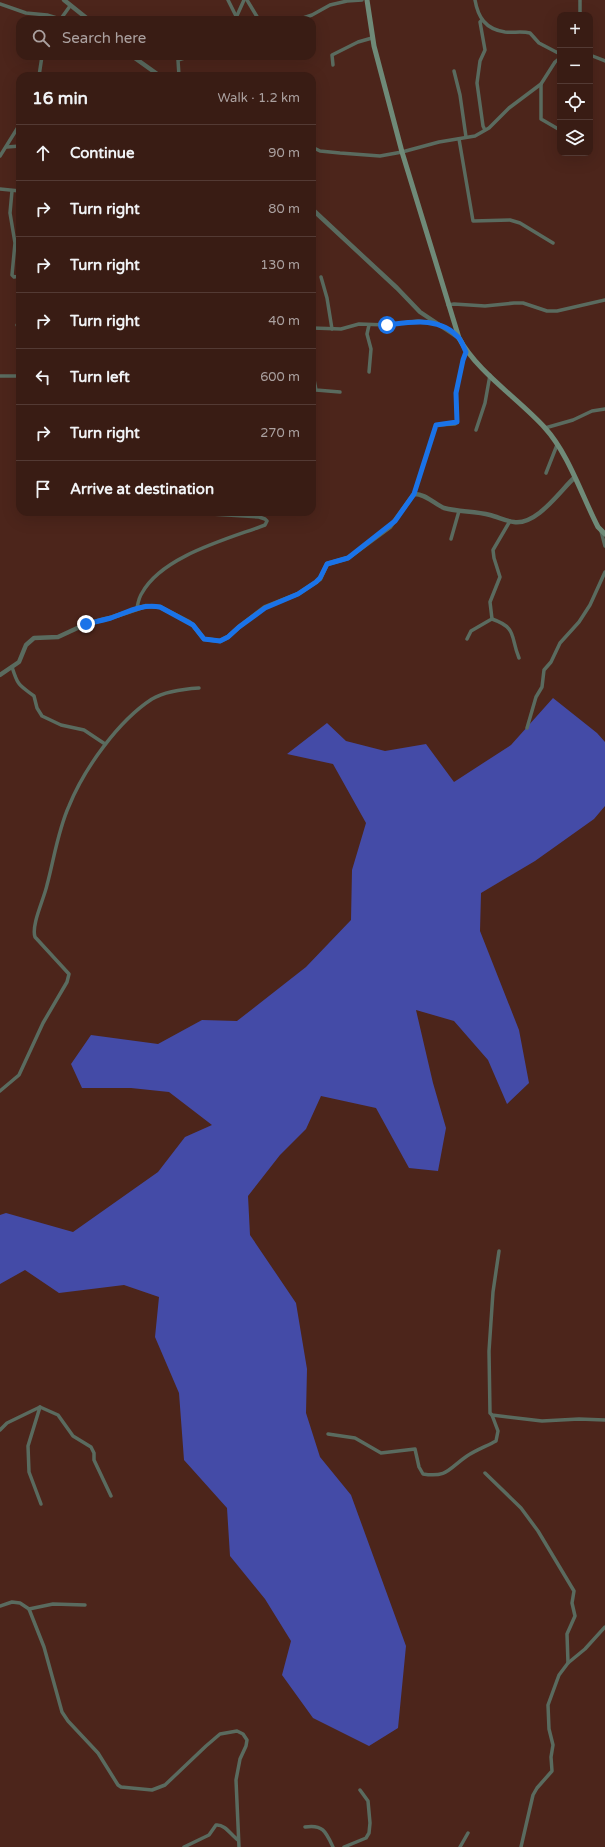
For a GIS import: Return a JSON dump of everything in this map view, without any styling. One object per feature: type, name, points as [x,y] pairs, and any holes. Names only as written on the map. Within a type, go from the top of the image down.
[{"type":"main road","points":[[366,0],[372,38],[402,152],[436,261],[447,306],[459,338],[466,352],[545,428],[557,445],[603,533]]},
{"type":"street","points":[[64,0],[84,16]]},
{"type":"street","points":[[228,0],[235,16]]},
{"type":"street","points":[[238,16],[246,0],[256,16]]},
{"type":"street","points":[[309,16],[330,4],[362,0]]},
{"type":"street","points":[[475,0],[482,20],[487,25],[504,32],[530,33],[539,43],[557,52]]},
{"type":"street","points":[[580,0],[580,12]]},
{"type":"street","points":[[0,4],[26,13],[50,16]]},
{"type":"street","points":[[63,16],[70,6]]},
{"type":"street","points":[[482,20],[480,22],[485,50],[480,60],[477,83],[482,126],[486,130]]},
{"type":"street","points":[[333,65],[332,55],[358,42],[372,38]]},
{"type":"street","points":[[593,56],[605,61]]},
{"type":"street","points":[[40,72],[41,60]]},
{"type":"street","points":[[138,60],[154,72]]},
{"type":"street","points":[[178,60],[179,72]]},
{"type":"street","points":[[316,148],[365,156],[402,152],[420,146],[459,139],[486,130],[509,108],[541,84],[557,60]]},
{"type":"street","points":[[454,71],[460,95],[466,137]]},
{"type":"street","points":[[541,84],[541,119],[557,128]]},
{"type":"street","points":[[0,156],[16,131]]},
{"type":"street","points":[[459,139],[473,221],[510,220],[520,223],[553,243]]},
{"type":"street","points":[[7,147],[16,146]]},
{"type":"street","points":[[0,188],[16,191]]},
{"type":"street","points":[[12,191],[10,213],[15,243],[12,274],[13,277],[16,277]]},
{"type":"street","points":[[316,213],[397,288],[420,312],[459,338]]},
{"type":"street","points":[[321,277],[332,329]]},
{"type":"street","points":[[447,306],[454,304],[485,306],[523,303],[547,311],[557,311],[605,300]]},
{"type":"street","points":[[316,328],[341,329],[355,325],[387,325],[418,321],[434,322]]},
{"type":"street","points":[[369,325],[367,334],[371,349],[369,372]]},
{"type":"street","points":[[0,675],[19,662],[26,645],[34,638],[58,637],[86,624],[110,618],[137,608],[160,607],[193,625],[204,639],[214,641],[224,639],[265,608],[298,594],[311,586],[320,578],[327,564],[348,558],[383,532],[395,521],[414,494],[436,425],[457,422],[456,393],[466,352]]},
{"type":"street","points":[[476,430],[485,402],[490,375]]},
{"type":"street","points":[[0,376],[16,376]]},
{"type":"street","points":[[316,390],[340,392]]},
{"type":"street","points":[[545,428],[573,420],[592,411],[605,409]]},
{"type":"street","points":[[546,473],[557,445]]},
{"type":"street","points":[[414,494],[421,495],[441,506],[458,511],[490,515],[510,521],[522,522],[535,516],[574,478]]},
{"type":"street","points":[[451,539],[458,511]]},
{"type":"street","points":[[137,608],[141,594],[163,569],[221,541],[265,525],[267,522],[265,519],[259,517],[243,516]]},
{"type":"street","points":[[492,619],[490,602],[500,577],[493,550],[510,521]]},
{"type":"street","points":[[603,533],[605,546]]},
{"type":"street","points":[[527,728],[536,697],[542,687],[544,670],[551,662],[560,644],[579,622],[590,605],[605,572]]},
{"type":"street","points":[[467,639],[468,635],[477,626],[492,619],[503,623],[511,631],[519,658]]},
{"type":"street","points":[[12,667],[16,681],[20,687],[34,696],[37,708],[42,716],[61,725],[84,730],[105,744]]},
{"type":"street","points":[[0,1091],[20,1075],[43,1023],[67,982],[69,974],[66,969],[35,938],[33,931],[44,899],[68,806],[87,771],[105,744],[138,710],[153,699],[175,690],[199,688]]},
{"type":"street","points":[[328,1434],[355,1438],[381,1453],[415,1449],[418,1467],[422,1474],[437,1476],[455,1467],[467,1456],[496,1441],[498,1431],[490,1411],[489,1351],[493,1292],[499,1251]]},
{"type":"street","points":[[0,1430],[7,1422],[40,1407],[58,1415],[73,1436],[91,1447],[94,1453],[94,1460],[111,1496]]},
{"type":"street","points":[[40,1407],[28,1446],[29,1472],[41,1504]]},
{"type":"street","points":[[492,1415],[542,1421],[605,1420]]},
{"type":"street","points":[[485,1473],[521,1508],[538,1531],[574,1591],[572,1603],[575,1616],[567,1634],[568,1663]]},
{"type":"street","points":[[0,1606],[12,1602],[20,1603],[29,1608],[53,1604],[85,1605]]},
{"type":"street","points":[[29,1608],[44,1647],[62,1712],[68,1721],[98,1753],[118,1785],[121,1787],[152,1790],[165,1785],[220,1734],[237,1731],[243,1734],[247,1740],[240,1759],[236,1780],[239,1847]]},
{"type":"street","points":[[521,1847],[533,1795],[537,1788],[552,1771],[551,1756],[553,1745],[549,1729],[548,1705],[559,1675],[568,1663],[585,1650],[605,1628]]},
{"type":"street","points":[[344,1847],[366,1838],[369,1833],[370,1823],[368,1801],[360,1790]]},
{"type":"street","points":[[184,1847],[209,1835],[216,1825],[224,1827],[231,1836],[238,1840]]},
{"type":"street","points":[[305,1827],[315,1825],[326,1832],[333,1847]]},
{"type":"street","points":[[460,1847],[468,1833]]},
{"type":"shaded area","points":[[553,698],[597,733],[605,742],[605,806],[594,819],[535,861],[481,893],[480,931],[519,1030],[529,1083],[507,1104],[488,1060],[454,1021],[416,1010],[433,1083],[446,1128],[438,1171],[409,1168],[376,1108],[321,1096],[306,1129],[280,1155],[248,1196],[250,1235],[296,1303],[307,1369],[306,1413],[320,1457],[351,1495],[406,1646],[398,1728],[369,1746],[313,1718],[282,1675],[291,1641],[265,1599],[230,1556],[227,1508],[184,1460],[179,1393],[155,1337],[159,1297],[124,1285],[59,1293],[25,1270],[0,1284],[0,1215],[6,1213],[73,1232],[158,1172],[185,1137],[212,1125],[169,1092],[131,1088],[82,1088],[71,1064],[91,1035],[158,1044],[202,1020],[237,1021],[306,967],[351,920],[352,870],[366,823],[333,764],[287,754],[327,723],[346,741],[385,751],[426,744],[454,782],[511,745]]},
{"type":"route","points":[[86,624],[110,618],[137,608],[154,606],[160,607],[193,625],[204,639],[220,641],[228,637],[251,617],[265,608],[286,600],[305,590],[320,578],[327,564],[348,558],[390,527],[414,494],[426,459],[434,428],[437,424],[456,424],[457,422],[456,393],[466,352],[459,338],[434,322],[418,321],[387,325]]}]
